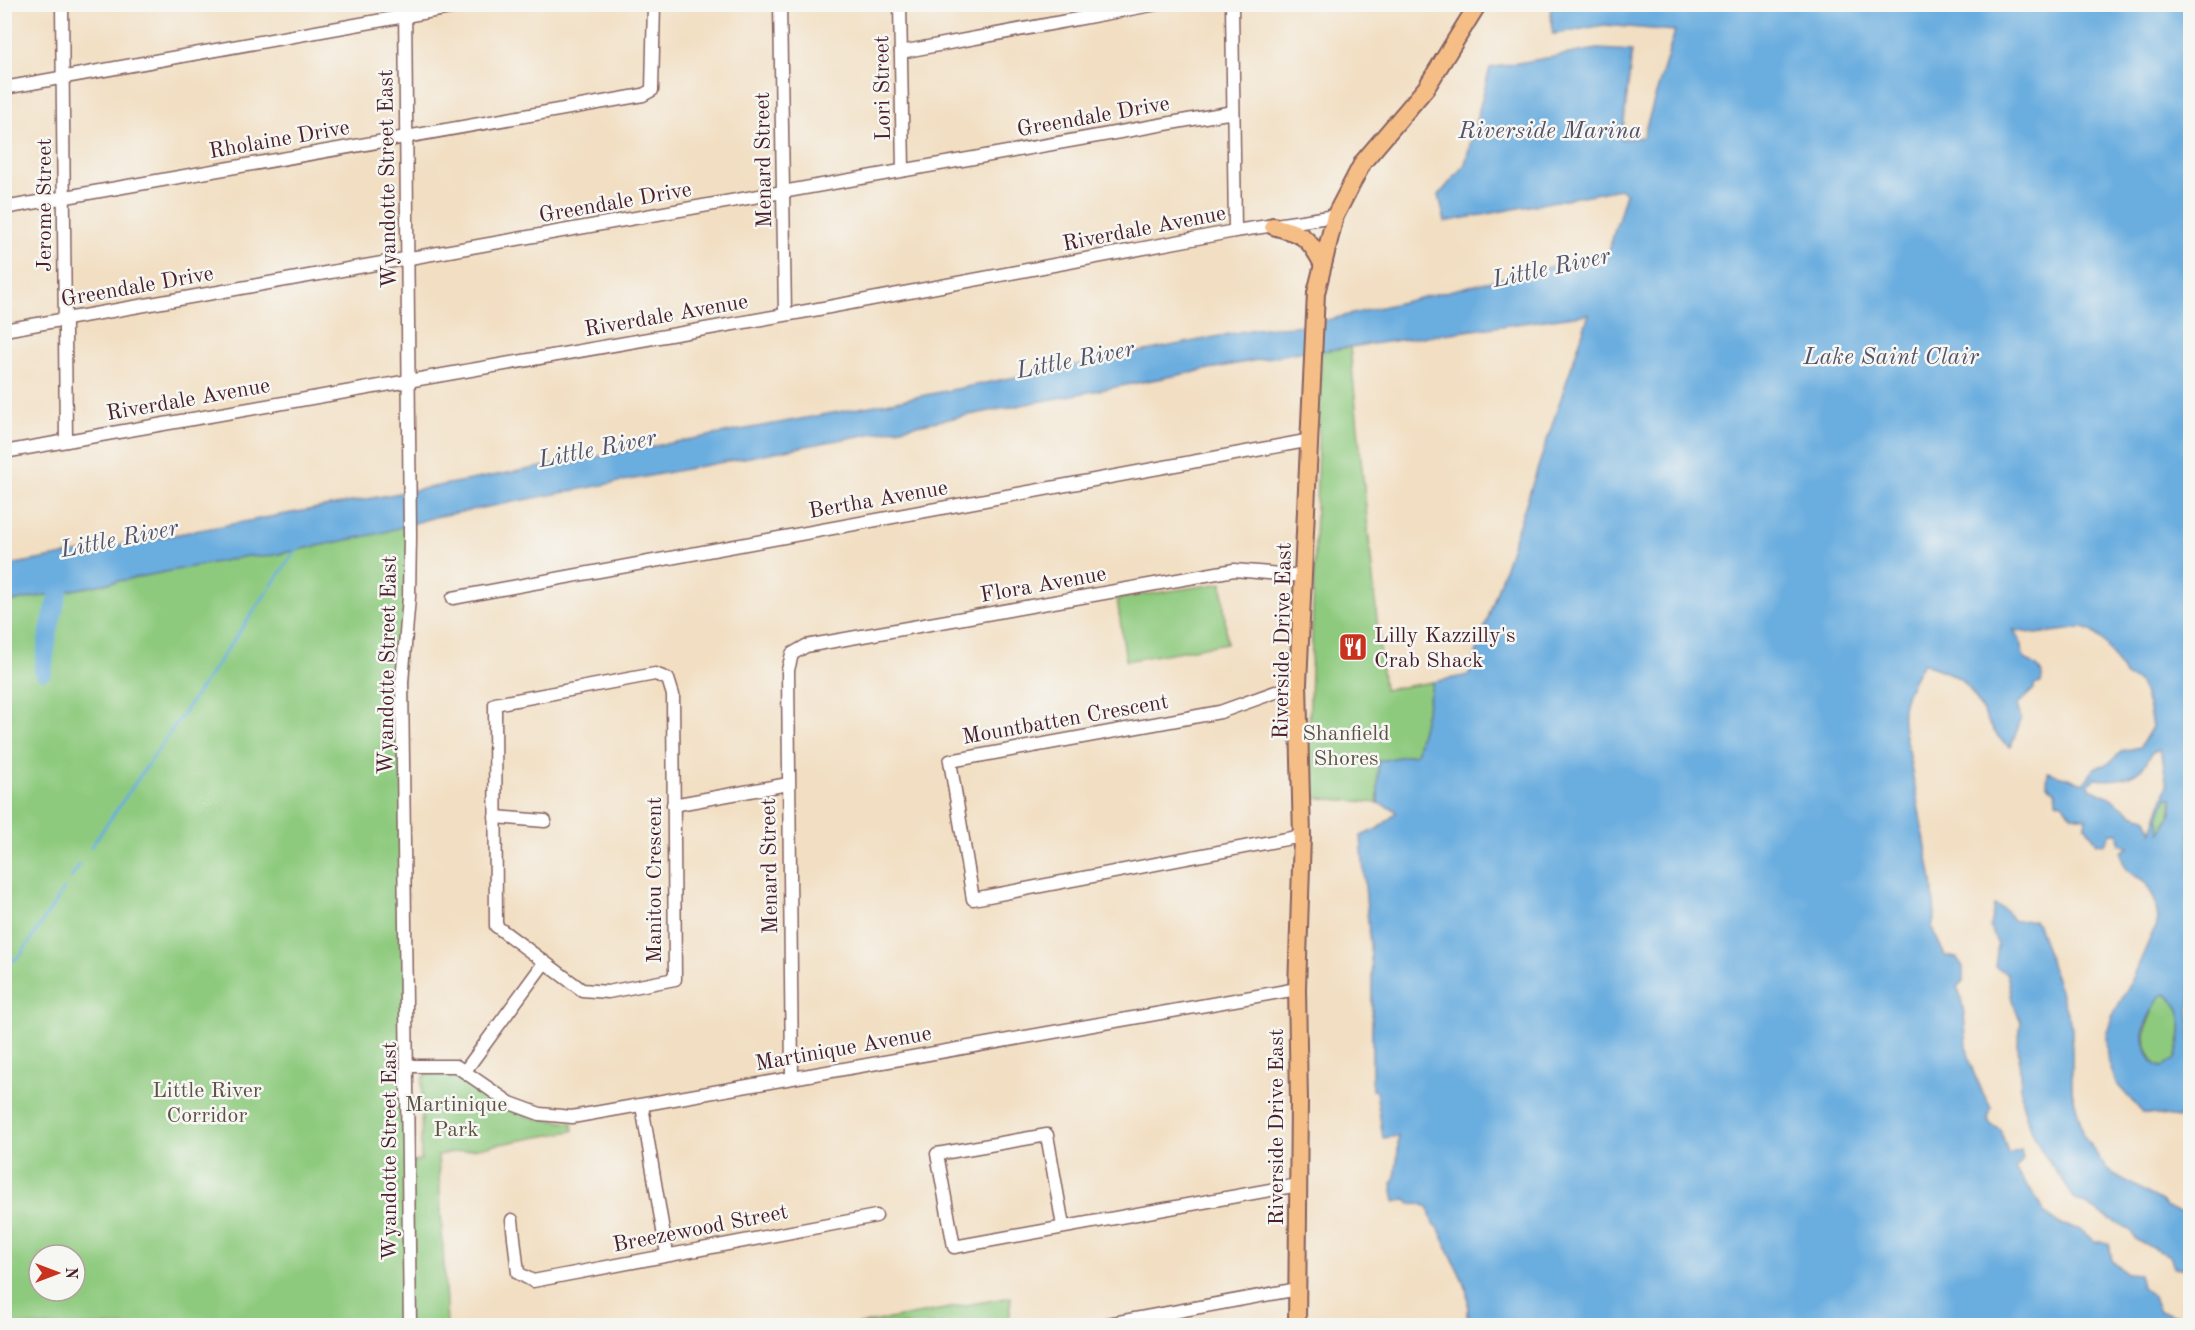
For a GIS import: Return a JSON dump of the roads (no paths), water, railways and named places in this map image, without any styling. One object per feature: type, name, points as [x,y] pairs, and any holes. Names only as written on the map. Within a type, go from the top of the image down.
[{"type":"main road","points":[[1449,36],[1467,4]]},
{"type":"main road","name":"Riverside Drive East","points":[[1297,1326],[1297,989],[1302,836],[1298,684],[1316,293],[1335,216],[1363,162],[1426,88],[1478,4]]},
{"type":"main road","points":[[1273,226],[1300,233],[1308,240],[1322,263]]},
{"type":"street","name":"Jerome Street","points":[[62,4],[66,441]]},
{"type":"street","points":[[4,88],[405,11],[472,4]]},
{"type":"street","name":"Rholaine Drive","points":[[4,208],[642,95],[652,90],[654,4]]},
{"type":"street","name":"Menard Street","points":[[780,4],[786,314]]},
{"type":"street","name":"Lori Street","points":[[900,4],[903,170]]},
{"type":"street","points":[[901,52],[1157,4]]},
{"type":"street","points":[[1232,4],[1235,231]]},
{"type":"street","name":"Wyandotte Street East","points":[[405,11],[410,536],[409,597],[402,682],[410,1326]]},
{"type":"street","name":"Greendale Drive","points":[[4,330],[1233,112]]},
{"type":"street","name":"Riverdale Avenue","points":[[4,452],[786,314],[1235,231],[1335,216]]},
{"type":"street","name":"Bertha Avenue","points":[[453,598],[1311,440]]},
{"type":"street","name":"Flora Avenue","points":[[792,654],[806,646],[1234,570],[1304,576]]},
{"type":"street","name":"Menard Street","points":[[792,654],[788,670],[792,1077]]},
{"type":"street","name":"Manitou Crescent","points":[[655,674],[668,679],[673,695],[673,805],[675,980],[608,992],[582,990],[496,926],[495,704],[655,674]]},
{"type":"street","name":"Mountbatten Crescent","points":[[1298,684],[1220,712],[950,761],[973,899],[1302,836]]},
{"type":"street","points":[[673,805],[788,784]]},
{"type":"street","points":[[495,817],[545,821]]},
{"type":"street","points":[[465,1071],[544,963]]},
{"type":"street","name":"Martinique Avenue","points":[[408,1066],[456,1066],[510,1103],[540,1114],[572,1117],[1297,989]]},
{"type":"street","points":[[642,1106],[667,1254]]},
{"type":"street","points":[[1063,1226],[1047,1135],[937,1154],[954,1247],[1298,1185]]},
{"type":"street","name":"Breezewood Street","points":[[512,1220],[518,1273],[533,1281],[876,1216]]},
{"type":"street","points":[[1097,1326],[1298,1289]]},
{"type":"water","name":"Lake Saint Clair","points":[[1550,5],[2190,5],[2190,1108],[2178,1118],[2143,1113],[2116,1083],[2108,1060],[2107,1032],[2158,920],[2155,900],[2144,880],[2125,867],[2121,852],[2129,847],[2120,844],[2119,833],[2111,833],[2105,844],[2097,843],[2085,825],[2086,818],[2072,816],[2064,804],[2056,801],[2056,792],[2047,785],[2048,772],[2084,783],[2096,767],[2108,764],[2122,751],[2140,747],[2152,727],[2146,698],[2138,682],[2126,676],[2103,641],[2091,631],[2083,628],[2036,634],[2013,630],[2020,640],[2023,657],[2040,670],[2042,678],[2041,683],[2034,685],[2034,689],[2017,705],[2021,719],[2011,747],[1997,735],[1974,696],[1961,680],[1923,663],[1907,693],[1903,721],[1932,880],[1935,915],[1932,928],[1945,956],[1957,958],[1963,967],[1963,981],[1957,987],[1963,1006],[1971,1065],[1991,1108],[1988,1119],[1991,1125],[2001,1130],[2008,1154],[2021,1150],[2023,1159],[2015,1170],[2041,1204],[2044,1213],[2060,1224],[2081,1230],[2096,1243],[2100,1241],[2109,1243],[2112,1261],[2126,1273],[2139,1274],[2142,1287],[2152,1295],[2159,1311],[2172,1315],[2190,1316],[2190,1325],[1468,1325],[1468,1292],[1438,1227],[1433,1224],[1428,1207],[1418,1203],[1410,1204],[1406,1199],[1395,1202],[1392,1183],[1395,1180],[1398,1136],[1383,1138],[1376,1091],[1372,1090],[1372,971],[1361,836],[1379,828],[1396,813],[1395,810],[1378,803],[1378,761],[1416,754],[1433,682],[1469,675],[1589,314],[1321,351],[1304,351],[435,517],[381,533],[264,557],[248,556],[5,603],[5,566],[876,405],[1255,329],[1306,325],[1608,253],[1626,193],[1620,189],[1445,222],[1439,195],[1465,164],[1490,68],[1597,49],[1632,51],[1622,139],[1643,137],[1675,31],[1604,25],[1553,34]],"holes":[[[2159,750],[2167,786],[2152,832],[2147,818],[2132,814],[2108,796],[2090,788],[2089,784],[2094,779],[2121,779],[2136,773],[2152,752]],[[2167,797],[2172,798],[2170,816],[2160,832],[2159,817]],[[2166,994],[2173,1000],[2178,1007],[2181,1024],[2180,1042],[2175,1059],[2163,1067],[2149,1057],[2144,1039],[2146,1023],[2160,996]]]},
{"type":"water","points":[[1994,905],[2004,909],[2014,921],[2033,920],[2038,924],[2072,1028],[2072,1091],[2084,1136],[2107,1170],[2161,1201],[2167,1208],[2190,1215],[2190,1264],[2185,1269],[2174,1267],[2170,1256],[2136,1240],[2130,1230],[2075,1199],[2042,1151],[2029,1126],[2022,1102],[2018,1044],[2021,1022],[2012,1000],[2007,973],[1995,967],[1998,945],[1990,928]]},
{"type":"waterway","points":[[91,847],[298,547]]},
{"type":"waterway","name":"Little River","points":[[43,671],[48,635],[63,573]]},
{"type":"waterway","points":[[71,878],[80,864]]},
{"type":"waterway","points":[[4,966],[20,956],[64,889]]},
{"type":"place","name":"Lilly Kazzilly's Crab Shack","points":[[1353,647]]},
{"type":"water label","name":"Riverside Marina","points":[[1550,130]]},
{"type":"park label","name":"Shanfield Shores","points":[[1346,744]]},
{"type":"park label","name":"Little River Corridor","points":[[207,1102]]},
{"type":"park label","name":"Martinique Park","points":[[456,1116]]}]
